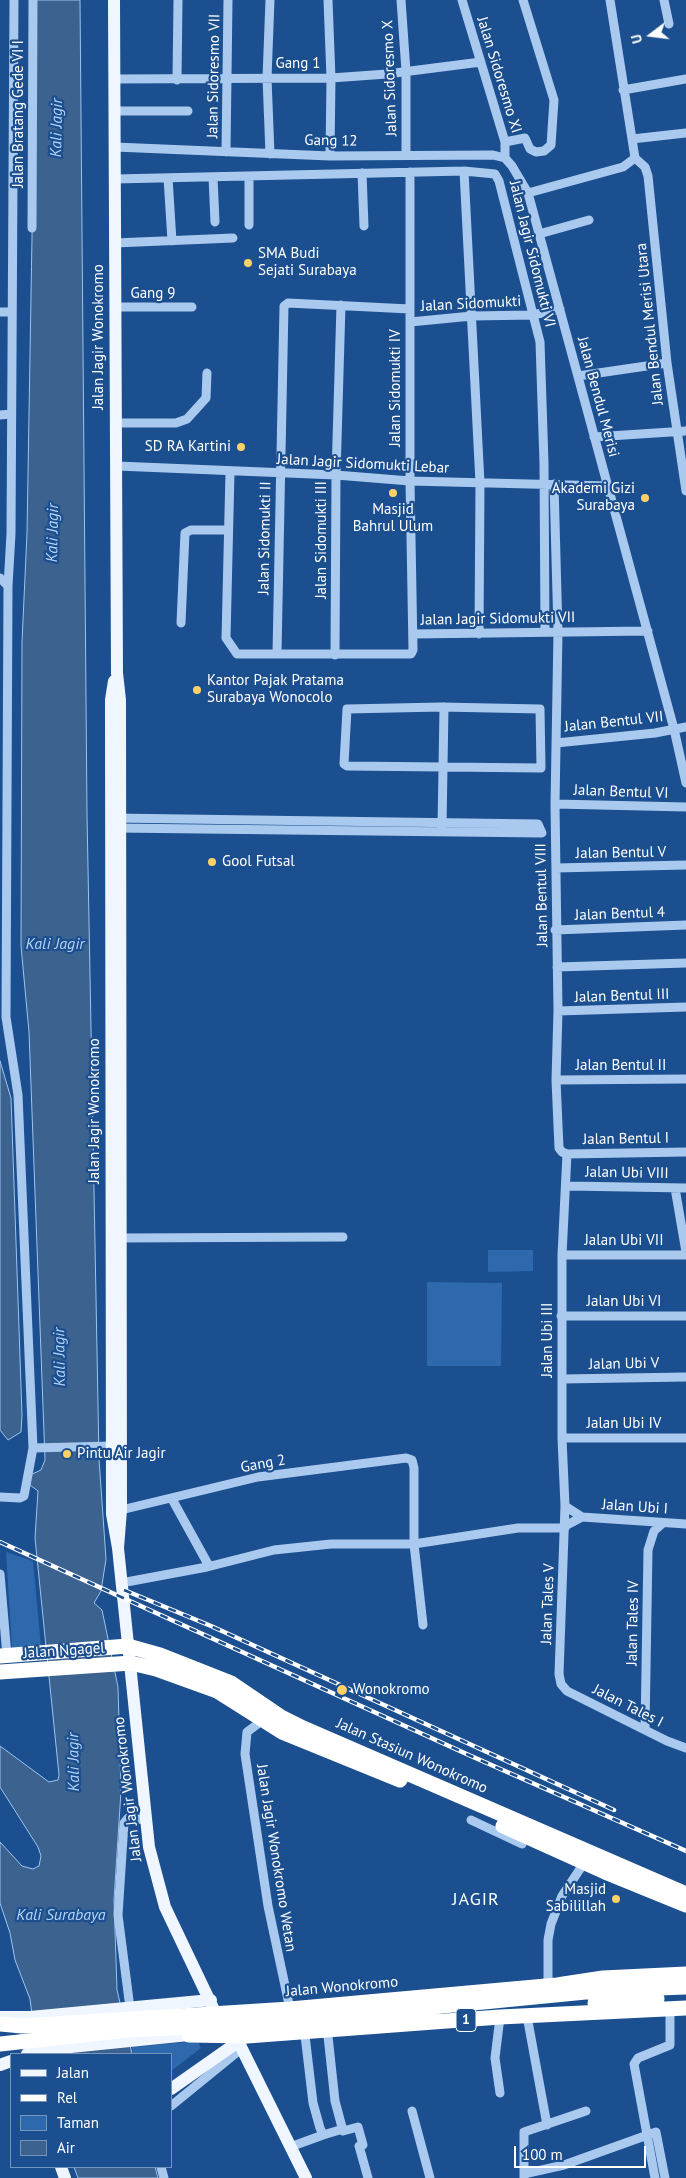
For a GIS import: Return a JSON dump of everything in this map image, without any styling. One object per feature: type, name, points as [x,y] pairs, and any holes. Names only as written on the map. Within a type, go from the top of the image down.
[{"type":"highway","name":"Jalan Ngagel","points":[[4,1656],[128,1646]]},
{"type":"highway","name":"Jalan Stasiun Wonokromo","points":[[128,1646],[223,1679],[281,1717],[303,1728],[686,1894]]},
{"type":"highway","name":"Jalan Ngagel","points":[[0,1672],[43,1671],[131,1663]]},
{"type":"highway","name":"Jalan Stasiun Wonokromo","points":[[131,1663],[156,1669],[203,1685],[282,1732],[490,1824],[516,1838],[584,1862],[686,1906]]},
{"type":"highway","name":"Jalan Wonokromo","points":[[214,2013],[269,2023],[326,2018],[549,1989],[603,1978],[686,1974]]},
{"type":"highway","name":"1","points":[[549,1989],[606,1990],[686,1987]]},
{"type":"highway","name":"Jalan Wonokromo","points":[[1,2016],[26,2038],[127,2021],[549,1989],[566,2004],[686,1998]]},
{"type":"highway","name":"Jalan Wonokromo","points":[[189,2035],[242,2042],[500,2018],[686,2008]]},
{"type":"highway","name":"1","points":[[189,2035],[214,2013]]},
{"type":"highway","name":"1","points":[[0,2044],[26,2038]]},
{"type":"main road","name":"Jalan Jagir Wonokromo","points":[[114,0],[117,466],[116,673],[111,700],[115,823],[116,1382],[121,1510],[118,1548]]},
{"type":"main road","name":"Jalan Jagir Wonokromo","points":[[116,973],[121,1238],[116,1382],[106,1446],[112,1514],[118,1548],[131,1663],[149,1847],[165,1907],[214,2013]]},
{"type":"main road","name":"1","points":[[127,2021],[214,2013]]},
{"type":"main road","name":"Jalan Wonokromo","points":[[26,2038],[127,2021],[189,2035]]},
{"type":"main road","name":"1","points":[[242,2042],[269,2023]]},
{"type":"main road","points":[[172,2088],[242,2042],[306,2178]]},
{"type":"street","points":[[0,1497],[20,1498],[24,1495],[36,1448],[18,1095],[6,1018],[14,0]]},
{"type":"street","name":"Jalan Bratang Gede VI I","points":[[32,228],[33,0]]},
{"type":"street","points":[[177,80],[178,0]]},
{"type":"street","name":"Jalan Sidoresmo VII","points":[[226,152],[229,79],[228,0]]},
{"type":"street","points":[[270,0],[267,78],[270,154]]},
{"type":"street","points":[[328,0],[331,78],[330,156]]},
{"type":"street","name":"Jalan Sidoresmo X","points":[[402,0],[406,71],[406,155]]},
{"type":"street","name":"Jalan Sidoresmo XI","points":[[462,0],[505,142],[505,158]]},
{"type":"street","points":[[505,142],[525,138],[530,149],[536,152],[546,150],[551,145],[554,100],[523,0]]},
{"type":"street","points":[[505,158],[520,176],[528,193],[623,166],[635,158],[610,0]]},
{"type":"street","points":[[664,0],[669,24]]},
{"type":"street","name":"Gang 1","points":[[114,79],[331,78],[481,62]]},
{"type":"street","points":[[623,90],[686,79]]},
{"type":"street","points":[[115,111],[188,111]]},
{"type":"street","points":[[632,138],[686,132]]},
{"type":"street","name":"Gang 12","points":[[115,147],[330,156],[406,155],[493,156],[505,158]]},
{"type":"street","points":[[371,155],[372,173]]},
{"type":"street","name":"Jalan Bendul Merisi Utara","points":[[635,158],[645,167],[648,176],[667,363],[681,431],[686,491]]},
{"type":"street","points":[[464,170],[480,484],[479,634]]},
{"type":"street","name":"Jalan Jagir Sidomukti VI","points":[[115,179],[464,170],[495,174],[498,177],[537,314],[542,363],[549,484],[552,632]]},
{"type":"street","name":"Jalan Sidomukti IV","points":[[410,172],[410,481],[413,634]]},
{"type":"street","points":[[362,174],[364,226]]},
{"type":"street","points":[[249,176],[249,225]]},
{"type":"street","points":[[214,177],[215,222]]},
{"type":"street","points":[[168,178],[172,241]]},
{"type":"street","name":"Jalan Bendul Merisi","points":[[528,193],[648,631],[686,783]]},
{"type":"street","points":[[540,234],[589,220]]},
{"type":"street","points":[[115,243],[233,238]]},
{"type":"street","name":"Jalan Sidomukti II","points":[[277,654],[280,473],[286,304],[341,305]]},
{"type":"street","points":[[341,305],[410,309]]},
{"type":"street","name":"Jalan Sidomukti III","points":[[335,655],[336,475],[341,305]]},
{"type":"street","name":"Gang 9","points":[[115,307],[192,307]]},
{"type":"street","name":"Jalan Sidomukti","points":[[410,322],[472,316],[537,314],[560,309]]},
{"type":"street","points":[[0,312],[12,312]]},
{"type":"street","points":[[578,376],[667,363]]},
{"type":"street","points":[[116,422],[176,423],[187,419],[206,398],[207,373]]},
{"type":"street","points":[[0,415],[11,414]]},
{"type":"street","points":[[594,437],[681,431]]},
{"type":"street","name":"Jalan Jagir Sidomukti Lebar","points":[[117,466],[336,475],[480,484],[608,486]]},
{"type":"street","points":[[181,623],[185,533],[191,530],[227,530],[230,472]]},
{"type":"street","name":"Jalan Jagir Sidomukti VII","points":[[227,530],[226,640],[238,655],[409,654],[413,650],[413,634],[648,631]]},
{"type":"street","points":[[0,578],[8,586]]},
{"type":"street","name":"Jalan Bentul VIII","points":[[552,632],[556,743],[554,804],[558,1011],[556,1080],[559,1148],[567,1154]]},
{"type":"street","points":[[442,827],[444,707]]},
{"type":"street","points":[[444,707],[540,709],[542,766],[540,768],[347,766],[342,760],[346,711],[349,708],[444,707]]},
{"type":"street","name":"Jalan Bentul VII","points":[[556,743],[686,727]]},
{"type":"street","name":"Jalan Bentul VI","points":[[554,804],[686,807]]},
{"type":"street","points":[[115,823],[442,827],[538,824],[542,833],[442,827]]},
{"type":"street","name":"Jalan Bentul V","points":[[556,868],[686,865]]},
{"type":"street","name":"Jalan Bentul 4","points":[[555,930],[686,925]]},
{"type":"street","points":[[557,967],[686,964]]},
{"type":"street","name":"Jalan Bentul III","points":[[558,1011],[686,1008]]},
{"type":"street","name":"Jalan Bentul II","points":[[556,1080],[686,1079]]},
{"type":"street","name":"Jalan Bentul I","points":[[567,1154],[686,1152]]},
{"type":"street","name":"Jalan Ubi III","points":[[562,1527],[565,1506],[562,1438],[562,1255],[567,1186],[567,1154]]},
{"type":"street","name":"Jalan Ubi VIII","points":[[567,1186],[686,1188]]},
{"type":"street","points":[[675,1188],[686,1253]]},
{"type":"street","points":[[121,1238],[344,1237]]},
{"type":"street","name":"Jalan Ubi VII","points":[[562,1255],[686,1253]]},
{"type":"street","name":"Jalan Ubi VI","points":[[562,1316],[686,1316]]},
{"type":"street","name":"Jalan Ubi V","points":[[562,1379],[686,1377]]},
{"type":"street","name":"Jalan Ubi IV","points":[[562,1438],[686,1438]]},
{"type":"street","points":[[36,1448],[106,1446]]},
{"type":"street","name":"Gang 2","points":[[121,1510],[258,1477],[406,1458],[412,1460],[414,1468],[414,1544]]},
{"type":"street","points":[[172,1499],[209,1566]]},
{"type":"street","name":"Jalan Ubi I","points":[[565,1506],[582,1517],[686,1524]]},
{"type":"street","name":"Jalan Ubi I","points":[[562,1527],[582,1517]]},
{"type":"street","name":"Jalan Tales IV","points":[[645,1729],[648,1550],[654,1531],[663,1523]]},
{"type":"street","points":[[121,1584],[209,1566],[274,1550],[331,1544],[414,1544],[518,1528],[562,1527]]},
{"type":"street","name":"Jalan Tales V","points":[[561,1684],[559,1674],[562,1527]]},
{"type":"street","points":[[414,1544],[423,1625]]},
{"type":"street","points":[[0,1574],[4,1656]]},
{"type":"street","name":"Jalan Tales I","points":[[561,1684],[567,1691],[667,1741],[686,1748]]},
{"type":"street","name":"Jalan Jagir Wonokromo Wetan","points":[[263,1720],[247,1732],[245,1754],[268,1906],[290,2009]]},
{"type":"street","points":[[127,2021],[118,1915],[124,1823],[128,1818],[146,1820]]},
{"type":"street","points":[[470,1820],[490,1824]]},
{"type":"street","points":[[549,1989],[548,1940],[551,1924],[562,1896],[584,1862]]},
{"type":"street","points":[[655,2178],[634,2064],[638,2058],[670,2045],[670,2009]]},
{"type":"street","points":[[527,2016],[547,2125]]},
{"type":"street","points":[[326,2018],[330,2069],[335,2101],[343,2129]]},
{"type":"street","points":[[500,2018],[495,2058],[500,2093]]},
{"type":"street","points":[[304,2020],[313,2103],[323,2135]]},
{"type":"street","points":[[172,2105],[242,2042]]},
{"type":"street","points":[[412,2111],[430,2178]]},
{"type":"street","points":[[586,2111],[524,2133],[524,2176],[564,2164],[646,2134],[657,2133],[665,2178]]},
{"type":"street","points":[[290,2147],[343,2129],[343,2131],[358,2127],[363,2145],[359,2146],[368,2178]]},
{"type":"green space","points":[[488,1250],[533,1250],[533,1271],[488,1272]]},
{"type":"green space","points":[[427,1282],[502,1283],[501,1366],[427,1366]]},
{"type":"green space","points":[[6,1552],[33,1561],[41,1647],[12,1648]]},
{"type":"green space","points":[[198,2041],[201,2048],[172,2070],[172,2053],[133,2053],[132,2047]]},
{"type":"water","name":"Kali Jagir","points":[[36,0],[80,0],[87,814],[99,1459],[106,1559],[101,1591],[94,1603],[102,1610],[118,1687],[121,1791],[114,1900],[117,1990],[132,2053],[37,2053],[30,1999],[15,1960],[10,1933],[0,1903],[0,1842],[22,1866],[33,1869],[39,1866],[41,1856],[38,1847],[0,1787],[0,1746],[49,1782],[58,1780],[59,1775],[35,1538],[38,1491],[30,1485],[30,1475],[41,1470],[45,1460],[29,1032],[21,946],[22,642],[27,533]]},
{"type":"water","points":[[0,1061],[11,1098],[22,1415],[21,1432],[8,1440],[0,1430]]},
{"type":"water","points":[[74,2168],[155,2168],[158,2178],[78,2178]]},
{"type":"railway","points":[[0,1542],[471,1756],[686,1851]]},
{"type":"railway","points":[[124,1590],[211,1626],[614,1810]]},
{"type":"place","name":"SMA Budi Sejati Surabaya","points":[[248,263]]},
{"type":"place","name":"SD RA Kartini","points":[[241,447]]},
{"type":"place","name":"Masjid Bahrul Ulum","points":[[393,493]]},
{"type":"place","name":"Akademi Gizi Surabaya","points":[[645,498]]},
{"type":"place","name":"Kantor Pajak Pratama Surabaya Wonocolo","points":[[197,690]]},
{"type":"place","name":"Gool Futsal","points":[[212,862]]},
{"type":"place","name":"Pintu Air Jagir","points":[[67,1454]]},
{"type":"place","name":"Wonokromo","points":[[342,1690]]},
{"type":"place","name":"Masjid Sabilillah","points":[[616,1899]]},
{"type":"district","name":"JAGIR","points":[[476,1900]]},
{"type":"water label","name":"Kali Surabaya","points":[[61,1915]]}]
